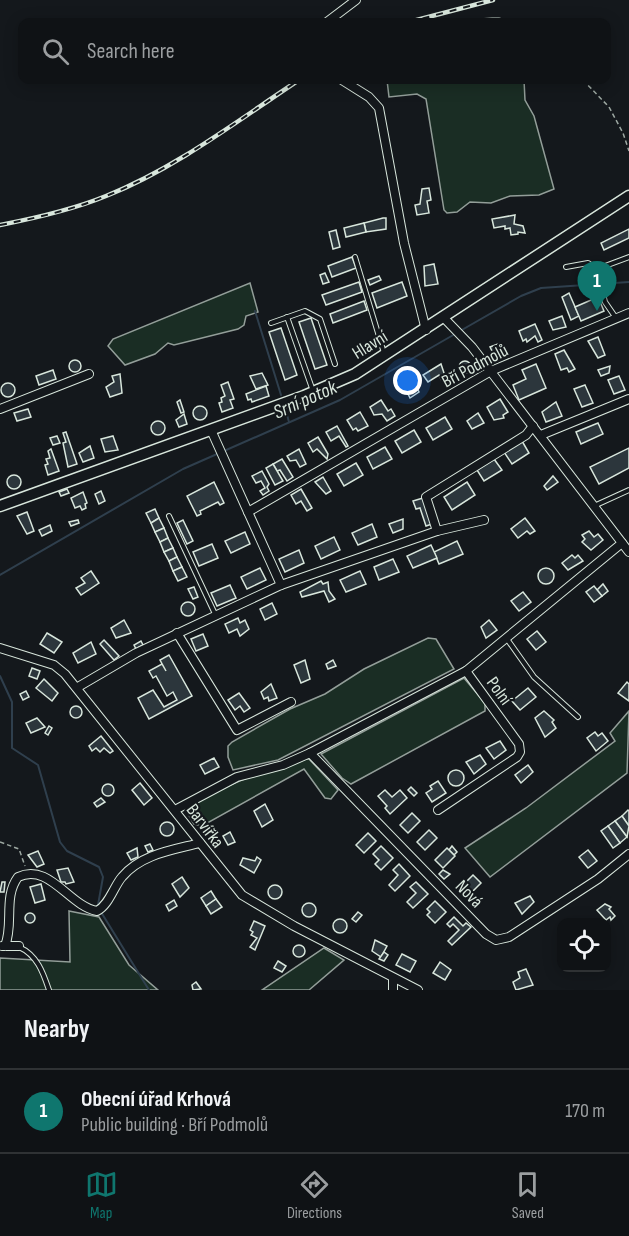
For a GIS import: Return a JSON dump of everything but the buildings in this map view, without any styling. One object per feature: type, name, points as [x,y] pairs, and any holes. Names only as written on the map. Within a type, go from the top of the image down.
[{"type":"street","points":[[332,18],[356,0]]},
{"type":"street","points":[[348,84],[369,97],[379,108],[404,243],[426,330]]},
{"type":"street","name":"Hlavní","points":[[0,506],[314,392],[355,374],[385,357],[629,196]]},
{"type":"street","name":"Bří Podmolů","points":[[248,512],[490,371],[629,313]]},
{"type":"street","points":[[444,318],[541,435],[629,552]]},
{"type":"street","points":[[0,409],[89,374]]},
{"type":"street","points":[[541,435],[629,399]]},
{"type":"street","points":[[437,531],[426,497],[526,435],[533,426]]},
{"type":"street","points":[[211,430],[281,585]]},
{"type":"street","points":[[78,687],[136,653],[281,585],[437,531],[484,520]]},
{"type":"street","name":"Polní","points":[[438,810],[517,757],[520,752],[519,744],[466,671],[622,543]]},
{"type":"street","points":[[177,633],[237,730],[291,702]]},
{"type":"street","name":"Barvířka","points":[[0,648],[54,665],[78,687],[242,895],[418,990]]},
{"type":"street","points":[[175,810],[237,777],[283,765],[310,753],[466,671]]},
{"type":"street","name":"Nová","points":[[310,753],[486,934],[496,940],[509,937],[598,879],[629,854]]},
{"type":"street","points":[[19,946],[2,946],[9,933],[12,888],[18,877],[28,874],[41,875],[88,908],[98,910],[104,906],[123,875],[143,861],[200,843]]},
{"type":"street","points":[[393,978],[393,990]]},
{"type":"lane","points":[[355,257],[385,357]]},
{"type":"lane","points":[[597,269],[629,257]]},
{"type":"lane","points":[[566,267],[588,263],[597,269],[600,287],[616,318]]},
{"type":"lane","points":[[271,323],[305,311],[320,319],[335,364]]},
{"type":"lane","points":[[287,317],[314,392]]},
{"type":"lane","points":[[594,506],[629,490]]},
{"type":"lane","points":[[169,516],[216,617]]},
{"type":"lane","points":[[506,638],[534,677],[578,717]]},
{"type":"lane","points":[[19,946],[30,952],[42,969],[49,990]]},
{"type":"path","points":[[587,84],[609,106],[629,151]]},
{"type":"path","points":[[0,842],[19,849],[28,874]]},
{"type":"green space","points":[[387,84],[524,84],[525,100],[534,116],[554,189],[539,195],[510,196],[491,203],[470,202],[457,212],[447,213],[444,210],[426,99],[417,94],[389,97]]},
{"type":"green space","points":[[250,283],[258,312],[246,316],[244,325],[238,329],[174,345],[168,343],[155,354],[125,365],[108,346],[113,339]]},
{"type":"green space","points":[[428,638],[436,639],[454,669],[278,760],[233,770],[228,757],[228,746],[232,742],[290,709],[325,694],[364,669]]},
{"type":"green space","points":[[464,678],[485,703],[485,711],[351,784],[342,778],[321,754]]},
{"type":"green space","points":[[629,711],[627,773],[490,877],[465,848],[526,808],[615,741],[610,733]]},
{"type":"green space","points":[[309,759],[338,790],[331,799],[325,798],[304,769],[202,826],[194,824],[187,812],[189,806],[234,783]]},
{"type":"green space","points":[[69,911],[99,917],[129,965],[158,990],[0,990],[0,958],[70,962]]},
{"type":"green space","points":[[324,948],[344,960],[309,990],[262,990]]},
{"type":"waterway","name":"Srní potok","points":[[460,331],[521,296],[541,288],[629,282]]},
{"type":"waterway","points":[[255,311],[281,395]]},
{"type":"waterway","name":"Srní potok","points":[[0,575],[183,469],[340,400],[455,334]]},
{"type":"waterway","points":[[285,408],[289,422]]},
{"type":"waterway","points":[[0,676],[12,702],[12,748],[38,765],[60,842],[67,851],[99,867],[103,877],[98,905]]},
{"type":"waterway","points":[[101,912],[149,990]]},
{"type":"railway","points":[[424,18],[493,0]]},
{"type":"railway","points":[[0,225],[67,209],[132,185],[206,143],[293,84]]},
{"type":"place","name":"Obecní úřad Krhová","points":[[597,311]]}]
